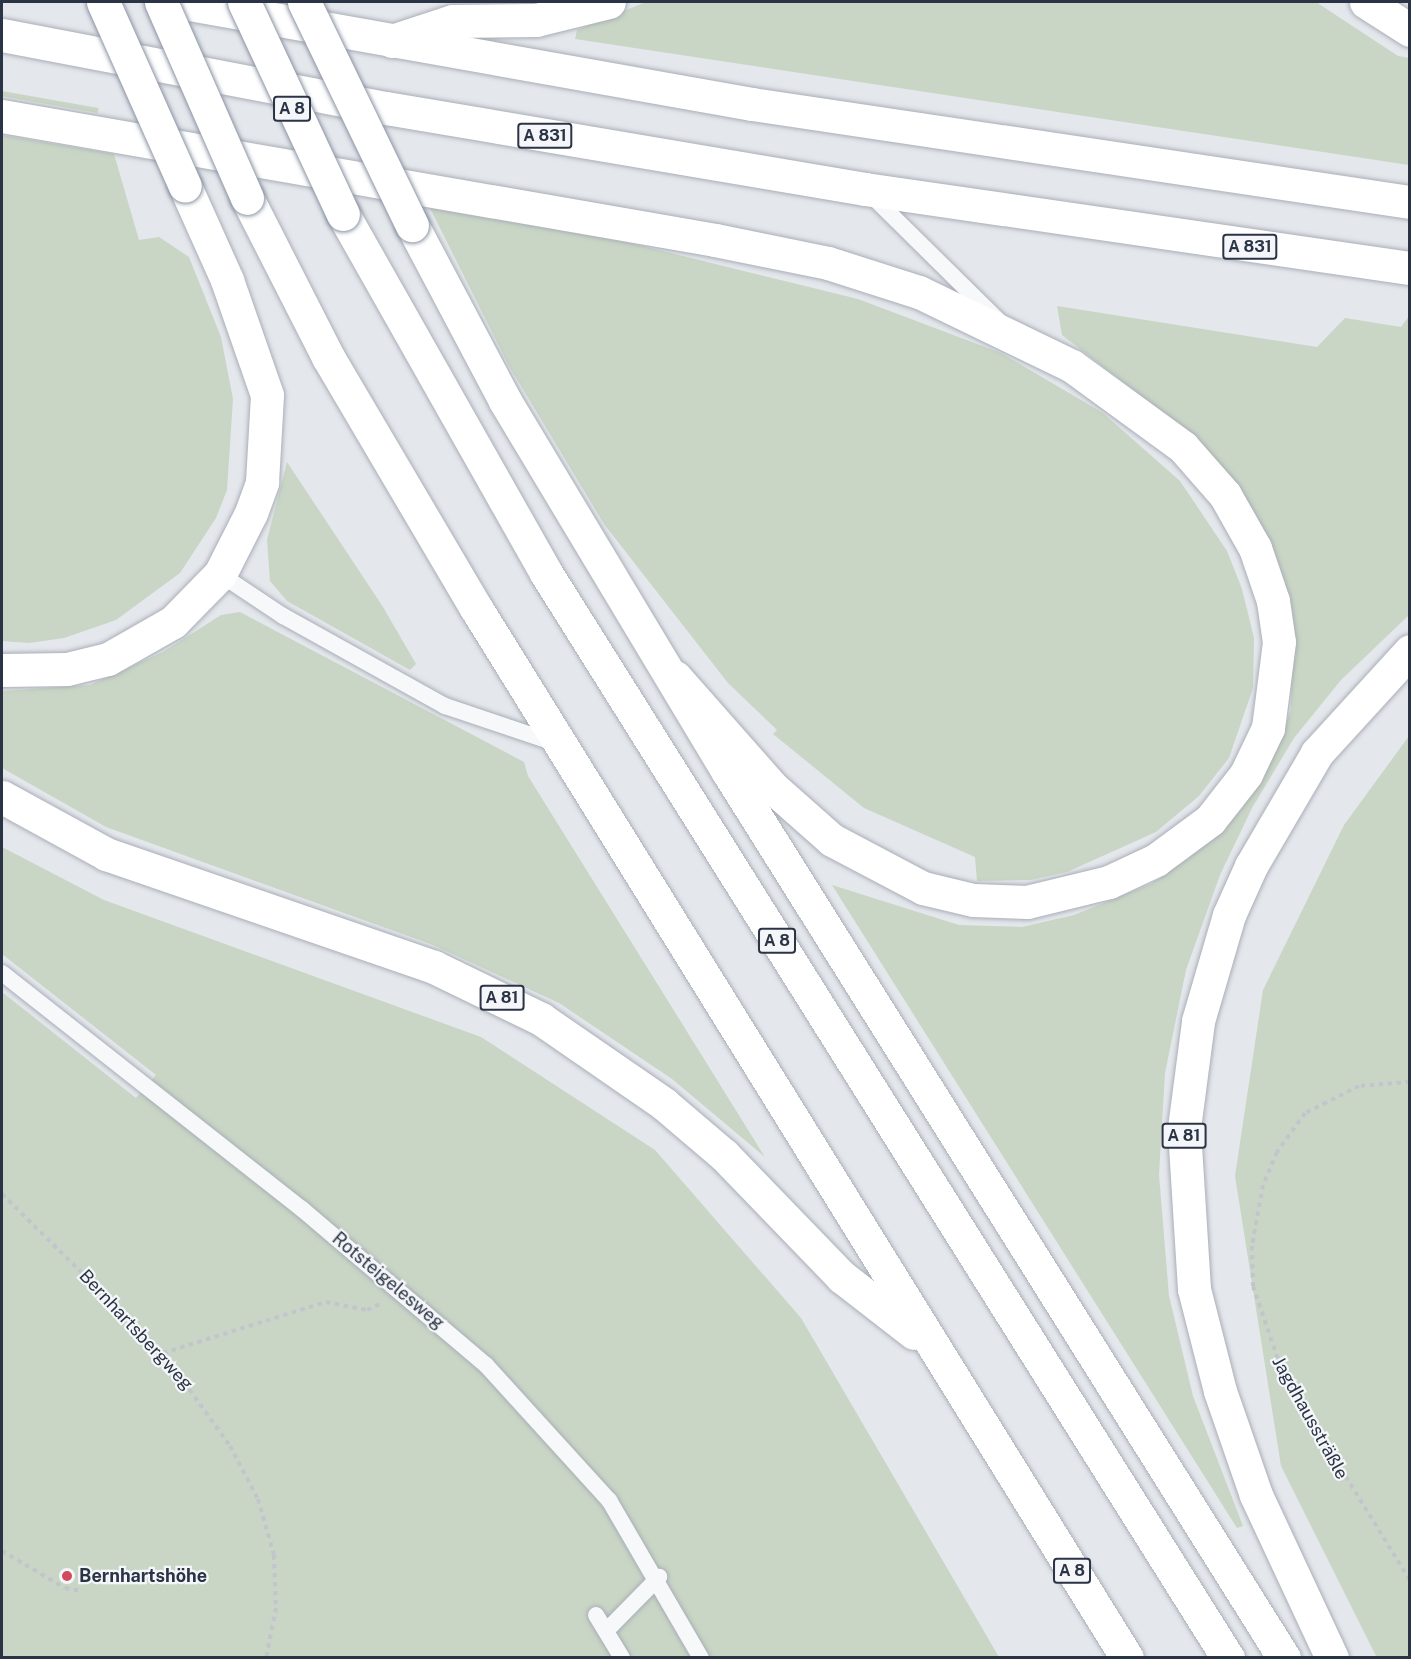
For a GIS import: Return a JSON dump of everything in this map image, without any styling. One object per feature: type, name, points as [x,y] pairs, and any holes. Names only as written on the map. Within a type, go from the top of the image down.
[{"type":"highway","points":[[2,670],[67,669],[108,659],[173,622],[220,573],[262,482],[267,395],[227,280],[103,2]]},
{"type":"highway","name":"A 8","points":[[160,2],[247,198],[328,357],[562,746],[1126,1658]]},
{"type":"highway","points":[[178,2],[390,42],[909,129],[1410,202]]},
{"type":"highway","name":"A 8","points":[[244,2],[343,214],[546,573],[1228,1658]]},
{"type":"highway","points":[[304,2],[412,225],[505,401],[675,677],[746,801],[1284,1658]]},
{"type":"highway","points":[[390,42],[453,21],[536,20],[609,2]]},
{"type":"highway","points":[[1366,2],[1410,30]]},
{"type":"highway","name":"A 831","points":[[2,35],[386,108],[865,189],[1410,268]]},
{"type":"highway","points":[[2,116],[774,251],[878,277],[1006,330],[1081,372],[1183,447],[1225,495],[1255,548],[1273,601],[1278,683],[1268,728],[1246,774],[1210,820],[1156,860],[1067,895],[1026,902],[973,900],[923,888],[832,840],[772,787],[675,677]]},
{"type":"highway","name":"A 81","points":[[1332,1658],[1256,1495],[1217,1381],[1194,1289],[1184,1128],[1200,1010],[1251,866],[1317,753],[1410,651]]},
{"type":"highway","name":"A 81","points":[[2,797],[106,854],[434,967],[541,1019],[664,1104],[724,1155],[842,1277],[932,1347]]},
{"type":"lane","points":[[865,189],[934,252],[1006,330]]},
{"type":"lane","points":[[220,573],[283,616],[445,706],[562,746]]},
{"type":"lane","name":"Rotsteigelesweg","points":[[2,973],[403,1292],[555,1435],[609,1500],[659,1577],[701,1658]]},
{"type":"lane","points":[[606,1631],[659,1577]]},
{"type":"lane","points":[[596,1615],[622,1658]]},
{"type":"path","name":"Jagdhaussträßle","points":[[1410,1082],[1359,1086],[1305,1113],[1276,1152],[1263,1185],[1252,1246],[1254,1286],[1284,1377],[1410,1580]]},
{"type":"path","name":"Bernhartsbergweg","points":[[2,1194],[163,1353],[200,1398],[258,1499],[274,1555],[276,1598],[266,1658]]},
{"type":"path","points":[[163,1353],[326,1302],[367,1310],[403,1292]]},
{"type":"path","points":[[2,1551],[65,1588],[82,1591]]},
{"type":"green space","points":[[646,2],[1316,2],[1398,56],[1409,58],[1409,165],[575,39],[577,30]]},
{"type":"green space","points":[[2,91],[99,108],[98,113],[2,96]]},
{"type":"green space","points":[[2,135],[114,154],[139,240],[159,237],[189,257],[221,337],[233,399],[227,490],[216,518],[180,573],[116,620],[64,638],[29,643],[2,641]]},
{"type":"green space","points":[[430,208],[622,241],[858,299],[1001,353],[1103,413],[1180,481],[1227,551],[1242,589],[1254,638],[1253,688],[1229,758],[1199,796],[1156,832],[1067,872],[1031,880],[977,881],[975,857],[864,808],[773,734],[777,730],[728,683],[604,524],[509,366]]},
{"type":"green space","points":[[1057,306],[1317,347],[1345,318],[1401,327],[1409,316],[1409,615],[1341,680],[1294,738],[1252,808],[1220,875],[1186,970],[1165,1073],[1159,1175],[1169,1296],[1193,1396],[1243,1526],[1237,1528],[832,885],[959,925],[1022,927],[1074,915],[1151,884],[1189,858],[1241,810],[1276,752],[1291,710],[1292,610],[1254,512],[1184,429],[1062,335]]},
{"type":"green space","points":[[287,462],[383,607],[416,664],[410,670],[287,601],[270,581],[267,540]]},
{"type":"green space","points":[[240,612],[524,762],[528,776],[765,1157],[672,1079],[559,1003],[433,945],[106,827],[2,768],[2,691],[90,685],[163,652],[221,615]]},
{"type":"green space","points":[[1409,736],[1410,1657],[1377,1658],[1281,1466],[1235,1176],[1263,990],[1344,825]]},
{"type":"green space","points":[[2,847],[104,900],[481,1037],[655,1150],[801,1318],[999,1657],[2,1657],[2,992],[136,1098],[156,1075],[2,954]]},
{"type":"place","name":"Bernhartshöhe","points":[[67,1576]]}]
